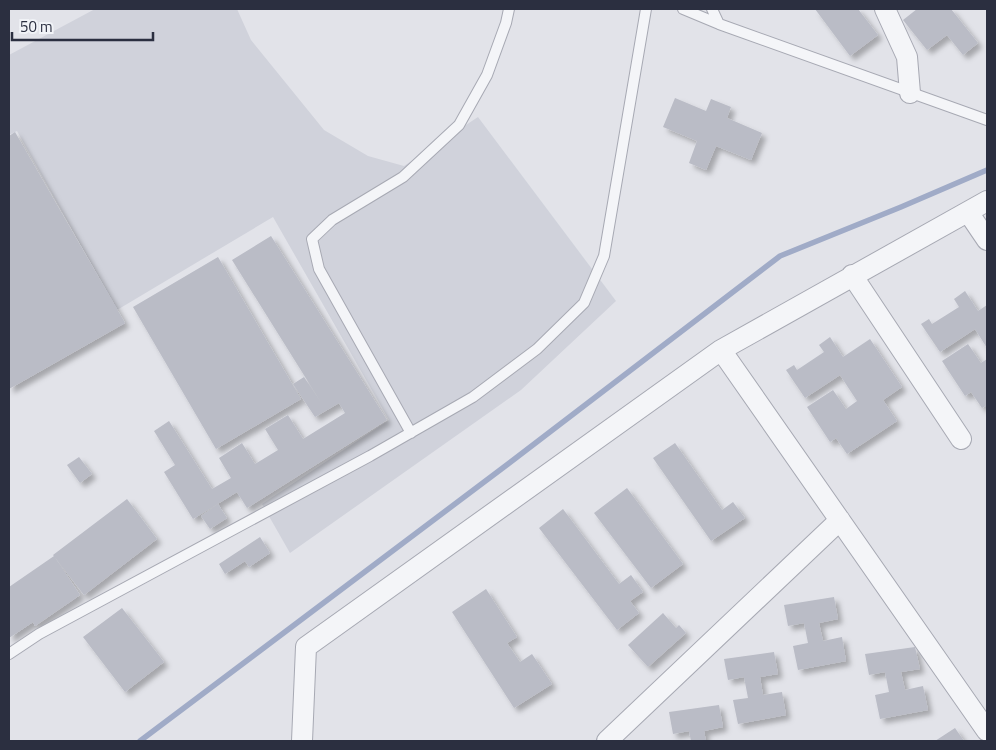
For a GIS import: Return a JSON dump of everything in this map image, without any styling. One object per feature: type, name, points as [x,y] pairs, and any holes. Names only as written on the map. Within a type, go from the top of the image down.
[{"type":"street","points":[[885,9],[907,57],[910,93]]},
{"type":"street","points":[[302,741],[306,647],[722,350],[852,275],[987,201]]},
{"type":"street","points":[[968,212],[987,240]]},
{"type":"street","points":[[852,275],[961,439]]},
{"type":"street","points":[[722,350],[987,730]]},
{"type":"street","points":[[613,739],[840,520]]},
{"type":"lane","points":[[411,433],[319,269],[312,239],[332,220],[403,177],[459,126],[487,75],[506,23],[509,9]]},
{"type":"lane","points":[[9,654],[40,634],[370,456],[474,397],[538,349],[584,303],[604,256],[646,9]]},
{"type":"lane","points":[[683,9],[719,24],[987,120]]},
{"type":"lane","points":[[712,9],[719,24]]},
{"type":"shaded area","points":[[95,9],[237,9],[251,40],[324,130],[368,156],[404,166],[478,117],[616,301],[521,390],[290,553],[262,504],[389,420],[273,217],[117,310],[17,131],[9,135],[9,55]]},
{"type":"building","points":[[815,9],[858,9],[878,35],[850,56]]},
{"type":"building","points":[[917,9],[951,9],[978,43],[963,55],[947,35],[927,50],[903,20]]},
{"type":"building","points":[[675,98],[706,111],[711,99],[731,107],[727,118],[762,133],[751,160],[716,146],[706,170],[689,163],[697,141],[663,127]]},
{"type":"building","points":[[15,132],[125,323],[9,389],[9,136]]},
{"type":"building","points":[[271,236],[387,420],[247,508],[237,492],[193,519],[164,472],[175,465],[154,431],[169,421],[212,489],[231,478],[219,458],[242,443],[255,464],[278,450],[265,429],[288,415],[303,439],[345,413],[339,403],[315,417],[293,384],[304,377],[322,404],[232,260]]},
{"type":"building","points":[[218,257],[301,399],[216,449],[133,307]]},
{"type":"building","points":[[965,291],[978,311],[987,305],[987,348],[975,329],[940,352],[921,324],[929,319],[932,324],[959,307],[954,299]]},
{"type":"building","points":[[830,337],[843,357],[870,339],[902,387],[883,400],[897,421],[847,454],[836,438],[830,442],[807,407],[833,390],[846,409],[857,401],[840,375],[805,398],[786,370],[794,365],[797,370],[824,352],[819,345]]},
{"type":"building","points":[[968,344],[981,363],[987,359],[987,405],[982,408],[971,392],[965,396],[942,361]]},
{"type":"building","points":[[675,443],[722,510],[733,502],[745,518],[711,541],[653,458]]},
{"type":"building","points":[[79,457],[92,474],[80,483],[67,465]]},
{"type":"building","points":[[627,488],[683,564],[651,588],[594,513]]},
{"type":"building","points":[[127,499],[157,539],[84,595],[53,555]]},
{"type":"building","points":[[218,504],[227,518],[210,529],[201,516]]},
{"type":"building","points":[[563,509],[619,584],[631,575],[643,592],[630,601],[639,613],[617,630],[539,528]]},
{"type":"building","points":[[260,537],[270,553],[249,567],[245,561],[225,574],[219,564]]},
{"type":"building","points":[[54,556],[80,595],[35,626],[33,622],[9,638],[9,587]]},
{"type":"building","points":[[486,589],[517,637],[507,643],[520,662],[532,654],[552,684],[514,708],[452,612]]},
{"type":"building","points":[[834,597],[838,619],[819,623],[823,641],[842,637],[846,661],[798,670],[793,646],[808,643],[804,623],[788,626],[784,605]]},
{"type":"building","points":[[122,608],[164,662],[125,692],[83,637]]},
{"type":"building","points":[[663,613],[676,628],[679,625],[686,633],[648,667],[628,645]]},
{"type":"building","points":[[915,647],[920,669],[901,672],[905,690],[923,686],[928,710],[880,719],[875,695],[889,692],[885,672],[869,675],[865,654]]},
{"type":"building","points":[[774,652],[778,674],[760,677],[763,695],[782,692],[786,715],[738,724],[733,700],[748,698],[744,677],[728,680],[724,659]]},
{"type":"building","points":[[719,705],[723,727],[704,731],[706,741],[691,741],[689,731],[673,734],[669,712]]},
{"type":"building","points":[[955,728],[964,741],[935,741]]},
{"type":"waterway","points":[[140,741],[780,256],[987,170]]}]
